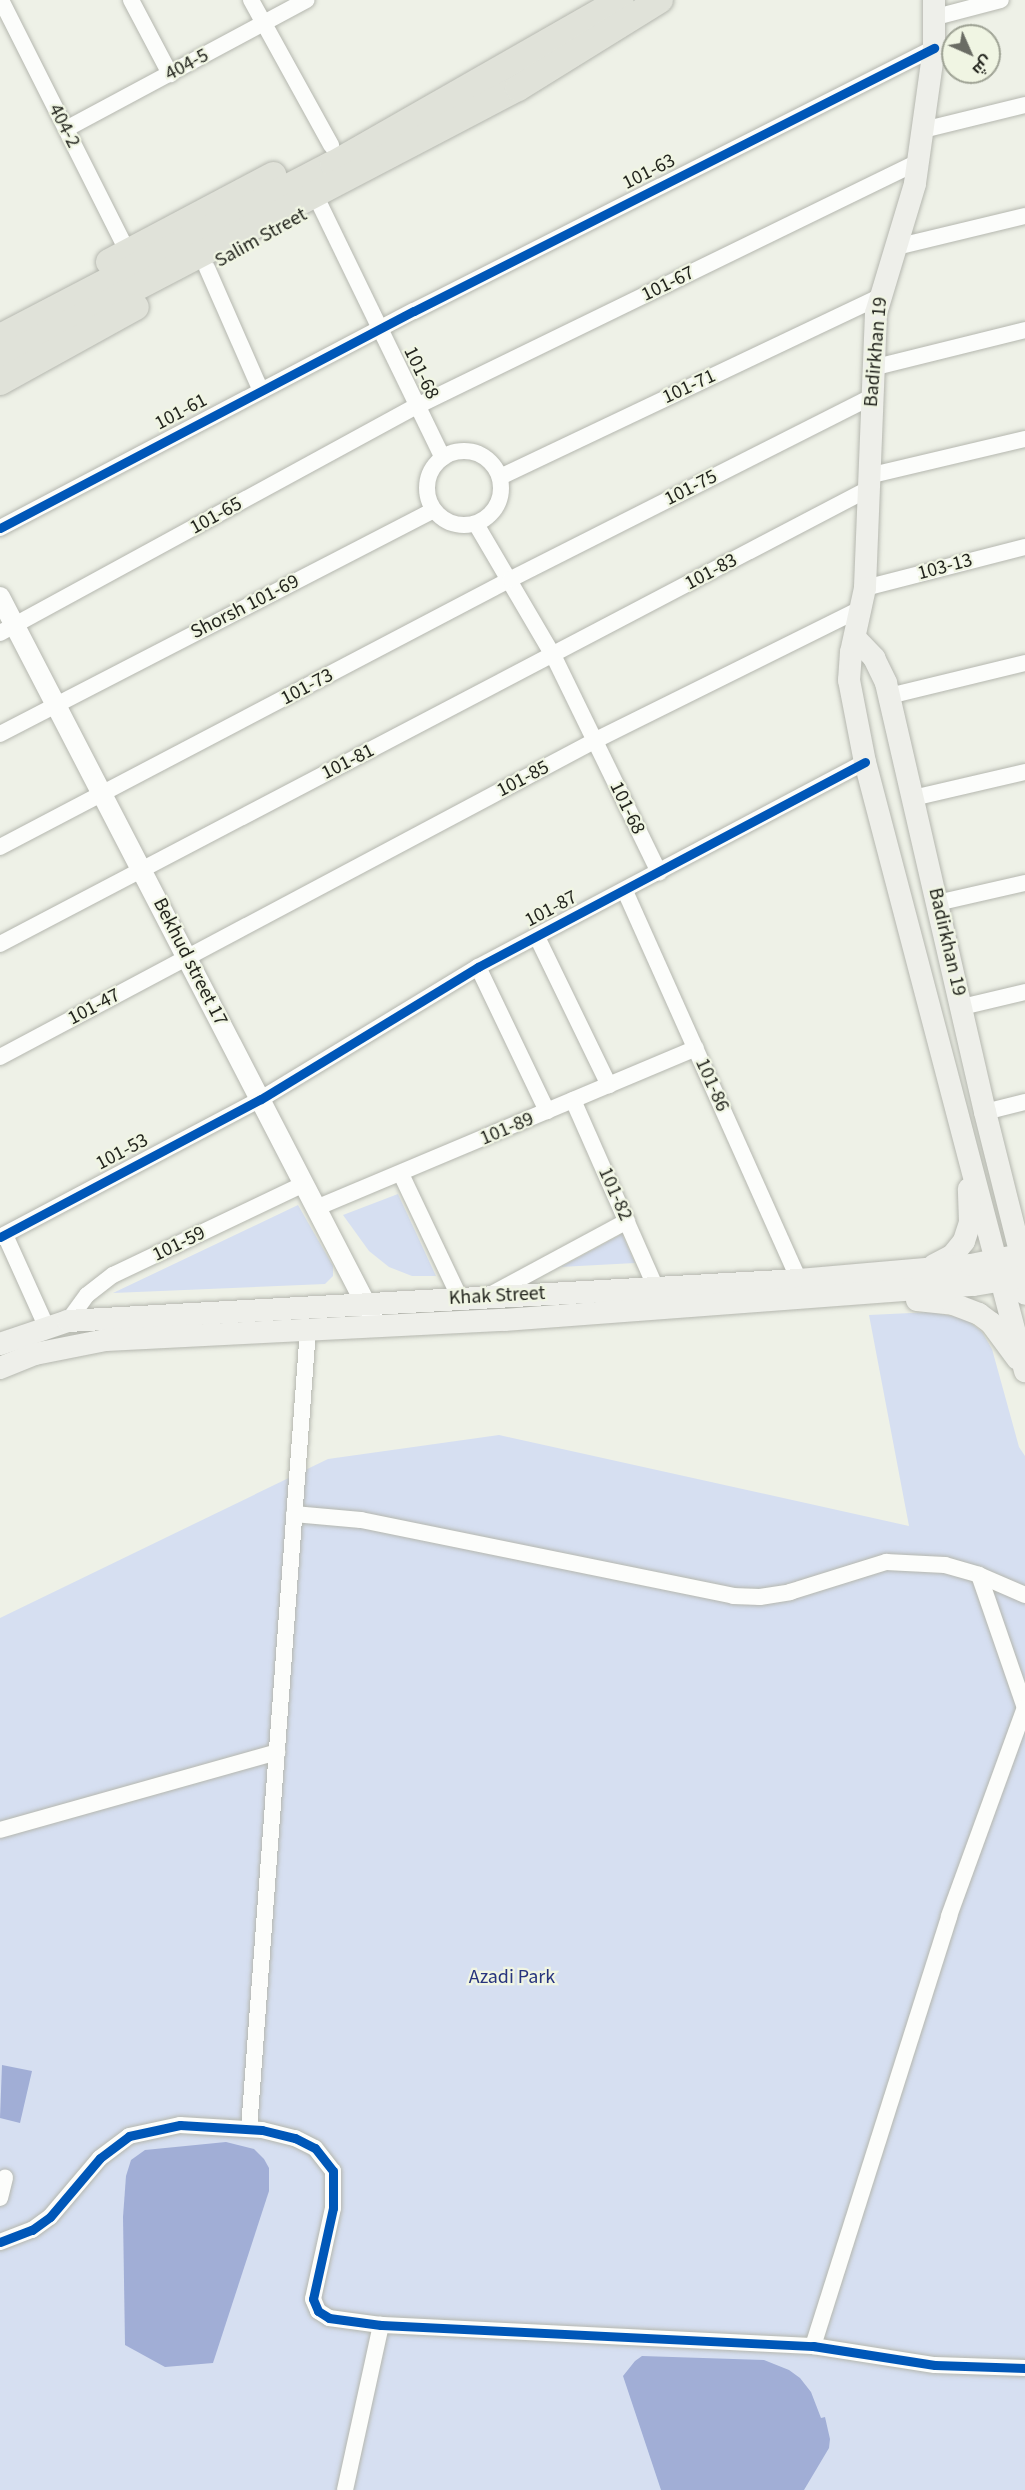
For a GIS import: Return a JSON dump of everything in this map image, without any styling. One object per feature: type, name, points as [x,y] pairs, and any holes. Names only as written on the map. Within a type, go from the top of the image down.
[{"type":"main road","name":"Salim Street","points":[[0,337],[333,164],[620,0]]},
{"type":"main road","name":"Salim Street","points":[[0,382],[320,206],[436,145],[518,88],[660,0]]},
{"type":"main road","name":"Badirkhan 19","points":[[935,9],[934,48],[910,205],[879,297],[872,368],[864,598],[849,680],[865,762],[968,1149],[1018,1267]]},
{"type":"main road","name":"Salim Street","points":[[0,319],[439,90],[495,71]]},
{"type":"main road","name":"Salim Street","points":[[0,358],[518,88]]},
{"type":"main road","name":"Badirkhan 19","points":[[855,638],[874,658],[889,696],[1009,1212],[1018,1267]]},
{"type":"main road","points":[[919,1269],[952,1256],[960,1249],[968,1231],[968,1149]]},
{"type":"main road","points":[[0,1368],[35,1354],[106,1340],[504,1320],[865,1294],[1018,1267],[1024,1368]]},
{"type":"main road","name":"Khak Street","points":[[0,1344],[46,1326],[68,1321],[365,1302],[799,1280],[919,1269],[1018,1267]]},
{"type":"main road","points":[[865,1294],[953,1304],[974,1311],[991,1323],[1024,1368]]},
{"type":"street","name":"404-2","points":[[1,0],[128,252]]},
{"type":"street","points":[[131,0],[170,74]]},
{"type":"street","points":[[251,0],[331,145]]},
{"type":"street","name":"404-5","points":[[66,129],[307,0]]},
{"type":"street","points":[[935,9],[1001,0]]},
{"type":"street","name":"101-63","points":[[380,330],[934,48]]},
{"type":"street","points":[[923,130],[1025,105]]},
{"type":"street","name":"101-67","points":[[417,406],[918,162]]},
{"type":"street","name":"101-68","points":[[320,206],[443,458]]},
{"type":"street","points":[[896,247],[1025,216]]},
{"type":"street","points":[[207,268],[261,391]]},
{"type":"street","name":"101-71","points":[[500,477],[879,297]]},
{"type":"street","name":"101-61","points":[[0,528],[380,330]]},
{"type":"street","points":[[872,368],[1025,330]]},
{"type":"street","name":"101-75","points":[[511,579],[871,397]]},
{"type":"street","name":"101-65","points":[[8,630],[417,406]]},
{"type":"street","name":"101-83","points":[[554,655],[868,483],[1025,439]]},
{"type":"street","points":[[454,453],[476,453],[494,467],[500,477],[501,489],[494,510],[476,524],[453,524],[434,510],[427,488],[434,466],[443,458],[454,453]]},
{"type":"street","name":"Shorsh 101-69","points":[[0,734],[434,510]]},
{"type":"street","name":"101-68","points":[[476,524],[511,579],[554,655],[658,872]]},
{"type":"street","name":"103-13","points":[[864,598],[1025,547]]},
{"type":"street","name":"101-73","points":[[0,847],[511,579]]},
{"type":"street","name":"Bekhud street 17","points":[[0,597],[8,630],[57,704],[378,1327]]},
{"type":"street","name":"101-85","points":[[188,957],[864,598]]},
{"type":"street","name":"101-81","points":[[0,944],[554,655]]},
{"type":"street","points":[[889,696],[1025,663]]},
{"type":"street","name":"101-87","points":[[261,1099],[478,968],[865,762]]},
{"type":"street","points":[[913,798],[1025,772]]},
{"type":"street","points":[[938,903],[1025,883]]},
{"type":"street","name":"101-86","points":[[625,891],[799,1280]]},
{"type":"street","points":[[537,937],[609,1085]]},
{"type":"street","name":"101-47","points":[[0,1057],[188,957]]},
{"type":"street","points":[[478,968],[547,1111]]},
{"type":"street","points":[[962,1006],[1025,992]]},
{"type":"street","name":"101-89","points":[[316,1208],[696,1048]]},
{"type":"street","name":"101-53","points":[[2,1236],[261,1099]]},
{"type":"street","name":"101-82","points":[[573,1100],[656,1287]]},
{"type":"street","points":[[985,1112],[1025,1102]]},
{"type":"street","points":[[401,1174],[460,1298]]},
{"type":"street","name":"101-59","points":[[68,1321],[87,1295],[113,1275],[304,1184]]},
{"type":"street","points":[[486,1297],[627,1221]]},
{"type":"street","points":[[2,1236],[46,1326]]},
{"type":"street","points":[[249,2129],[308,1330]]},
{"type":"street","points":[[294,1514],[361,1521],[733,1596],[760,1597],[790,1592],[886,1562],[934,1564],[980,1575],[1025,1595]]},
{"type":"street","points":[[813,2346],[949,1917],[1025,1707],[980,1575]]},
{"type":"street","points":[[0,1830],[277,1752]]},
{"type":"street","points":[[0,2242],[32,2230],[50,2217],[100,2158],[129,2136],[180,2126],[249,2129],[295,2138],[315,2148],[327,2160],[334,2178],[333,2208],[313,2299],[318,2311],[329,2318],[381,2325],[813,2346],[935,2365],[1025,2368]]},
{"type":"street","points":[[0,2198],[4,2178]]},
{"type":"street","points":[[345,2490],[381,2325]]},
{"type":"green space","points":[[398,1194],[436,1276],[412,1276],[389,1267],[369,1251],[343,1215]]},
{"type":"green space","points":[[298,1205],[333,1266],[333,1276],[325,1284],[113,1293]]},
{"type":"green space","points":[[622,1234],[635,1263],[561,1267]]},
{"type":"green space","name":"Azadi Park","points":[[932,1312],[966,1319],[982,1332],[992,1349],[1019,1447],[1025,1456],[1025,2490],[0,2490],[0,1618],[328,1459],[499,1435],[909,1526],[869,1315]]},
{"type":"water","points":[[2,2065],[32,2071],[20,2123],[0,2118]]},
{"type":"water","points":[[226,2142],[254,2149],[264,2159],[269,2168],[269,2191],[213,2363],[165,2367],[125,2345],[123,2217],[126,2176],[131,2160],[145,2150]]},
{"type":"water","points":[[642,2356],[764,2360],[789,2370],[800,2378],[811,2392],[821,2418],[825,2417],[830,2439],[829,2448],[804,2490],[661,2490],[623,2376]]},
{"type":"cycle path","points":[[0,528],[414,311],[934,48]]},
{"type":"cycle path","points":[[0,1237],[261,1099],[478,967],[865,762]]},
{"type":"cycle path","points":[[0,2242],[32,2230],[50,2217],[100,2158],[129,2136],[180,2125],[262,2130],[295,2138],[315,2148],[333,2171],[333,2208],[313,2299],[318,2311],[329,2318],[381,2325],[813,2346],[935,2365],[1025,2368]]}]
